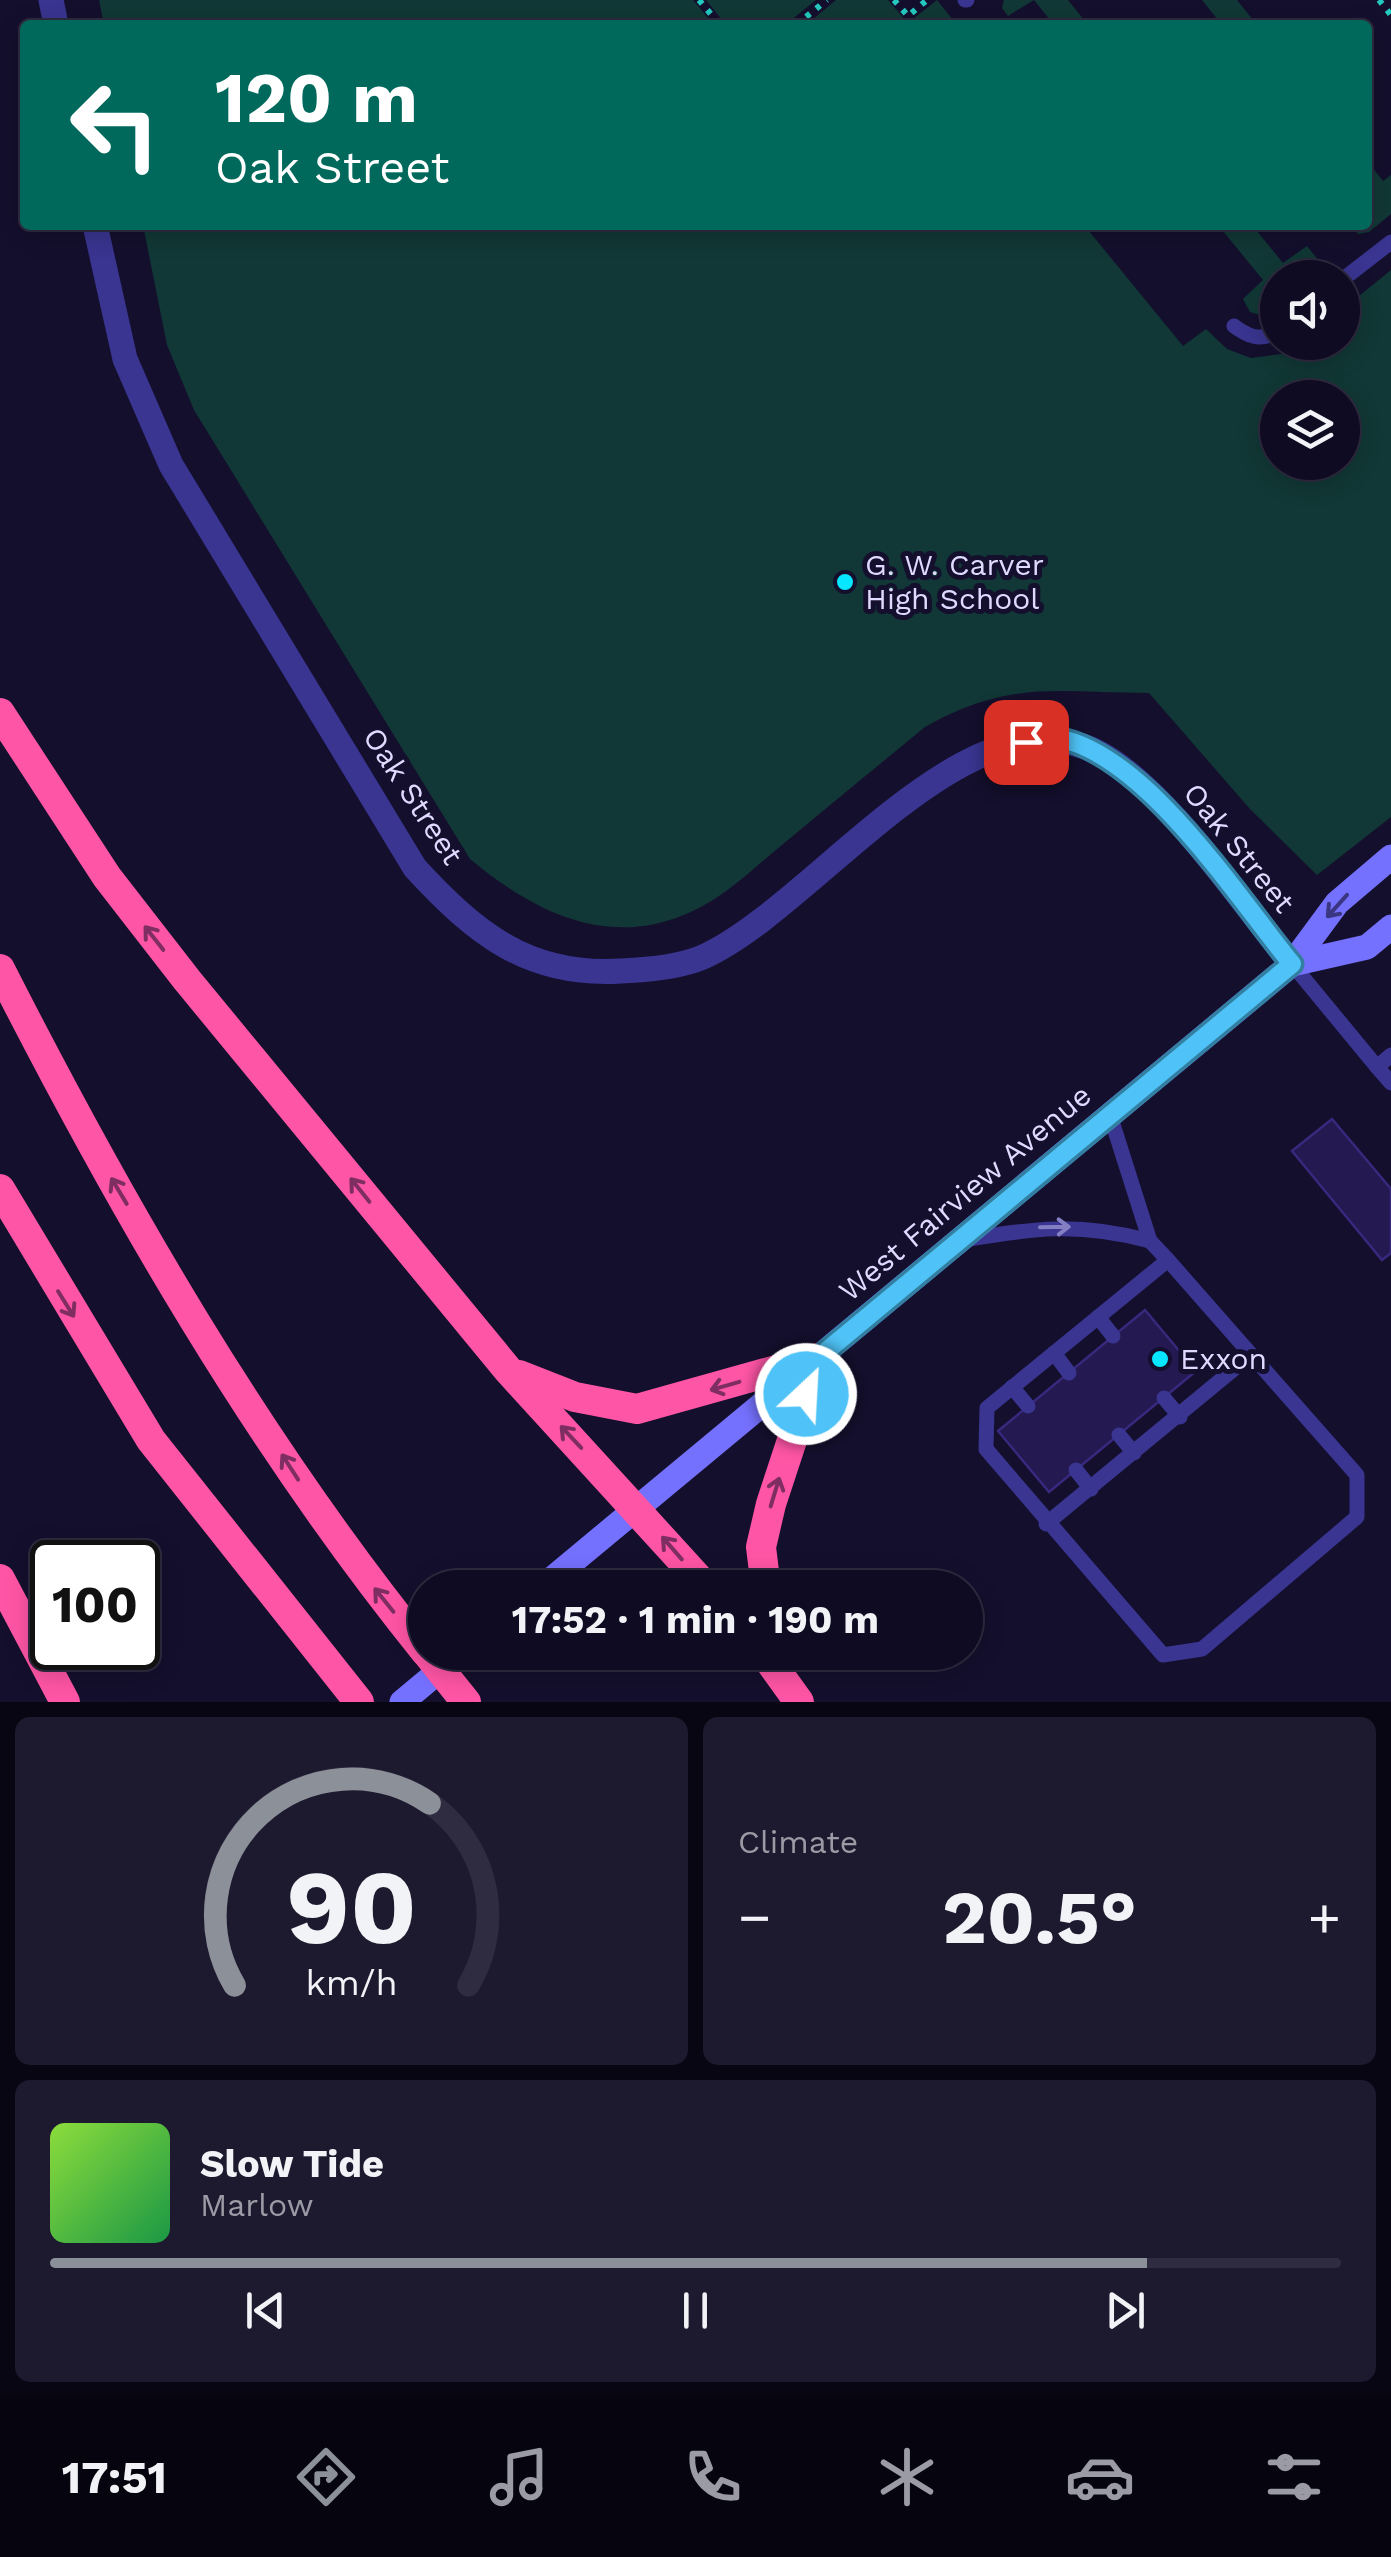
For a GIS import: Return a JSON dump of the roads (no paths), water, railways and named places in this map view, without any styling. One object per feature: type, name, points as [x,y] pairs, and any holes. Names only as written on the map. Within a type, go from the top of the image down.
[{"type":"highway","points":[[0,713],[107,877],[187,980],[508,1370],[691,1570]]},
{"type":"highway","points":[[0,969],[74,1114],[194,1316],[343,1549],[408,1631]]},
{"type":"highway","points":[[0,1189],[151,1440],[359,1702]]},
{"type":"highway","points":[[508,1370],[575,1397],[637,1408],[818,1358]]},
{"type":"highway","points":[[764,1570],[761,1547],[770,1504],[818,1358]]},
{"type":"highway","points":[[0,1580],[64,1702]]},
{"type":"highway","points":[[440,1670],[466,1702]]},
{"type":"highway","points":[[776,1670],[796,1698]]},
{"type":"highway","points":[[786,1670],[796,1698]]},
{"type":"main road","name":"West Fairview Avenue","points":[[563,1570],[1292,964],[1338,903],[1391,857]]},
{"type":"main road","name":"West Fairview Avenue","points":[[1292,964],[1366,947],[1391,928]]},
{"type":"main road","points":[[402,1702],[440,1670]]},
{"type":"street","name":"Oak Street","points":[[96,230],[125,359],[170,466],[414,868],[461,917],[520,956],[580,974],[640,970],[700,958],[760,924],[943,773],[998,747],[1054,737],[1098,753],[1145,784],[1292,964]]},
{"type":"lane","points":[[1360,266],[1391,242]]},
{"type":"lane","points":[[1234,326],[1248,336],[1260,338]]},
{"type":"lane","points":[[1292,964],[1391,1083]]},
{"type":"lane","points":[[1377,1067],[1391,1055]]},
{"type":"lane","points":[[1110,1115],[1150,1241],[1168,1260],[1357,1475],[1357,1517],[1202,1649],[1162,1656],[986,1450],[987,1408],[1168,1260]]},
{"type":"lane","points":[[959,1241],[1049,1226],[1103,1228],[1150,1241]]},
{"type":"lane","points":[[1098,1317],[1113,1336]]},
{"type":"lane","points":[[1054,1353],[1069,1373]]},
{"type":"lane","points":[[1046,1524],[1251,1355]]},
{"type":"lane","points":[[1012,1387],[1028,1406]]},
{"type":"lane","points":[[1164,1398],[1180,1417]]},
{"type":"lane","points":[[1118,1435],[1134,1453]]},
{"type":"lane","points":[[1076,1470],[1091,1489]]},
{"type":"place","name":"G. W. Carver High School","points":[[845,582]]},
{"type":"place","name":"Exxon","points":[[1160,1359]]}]
